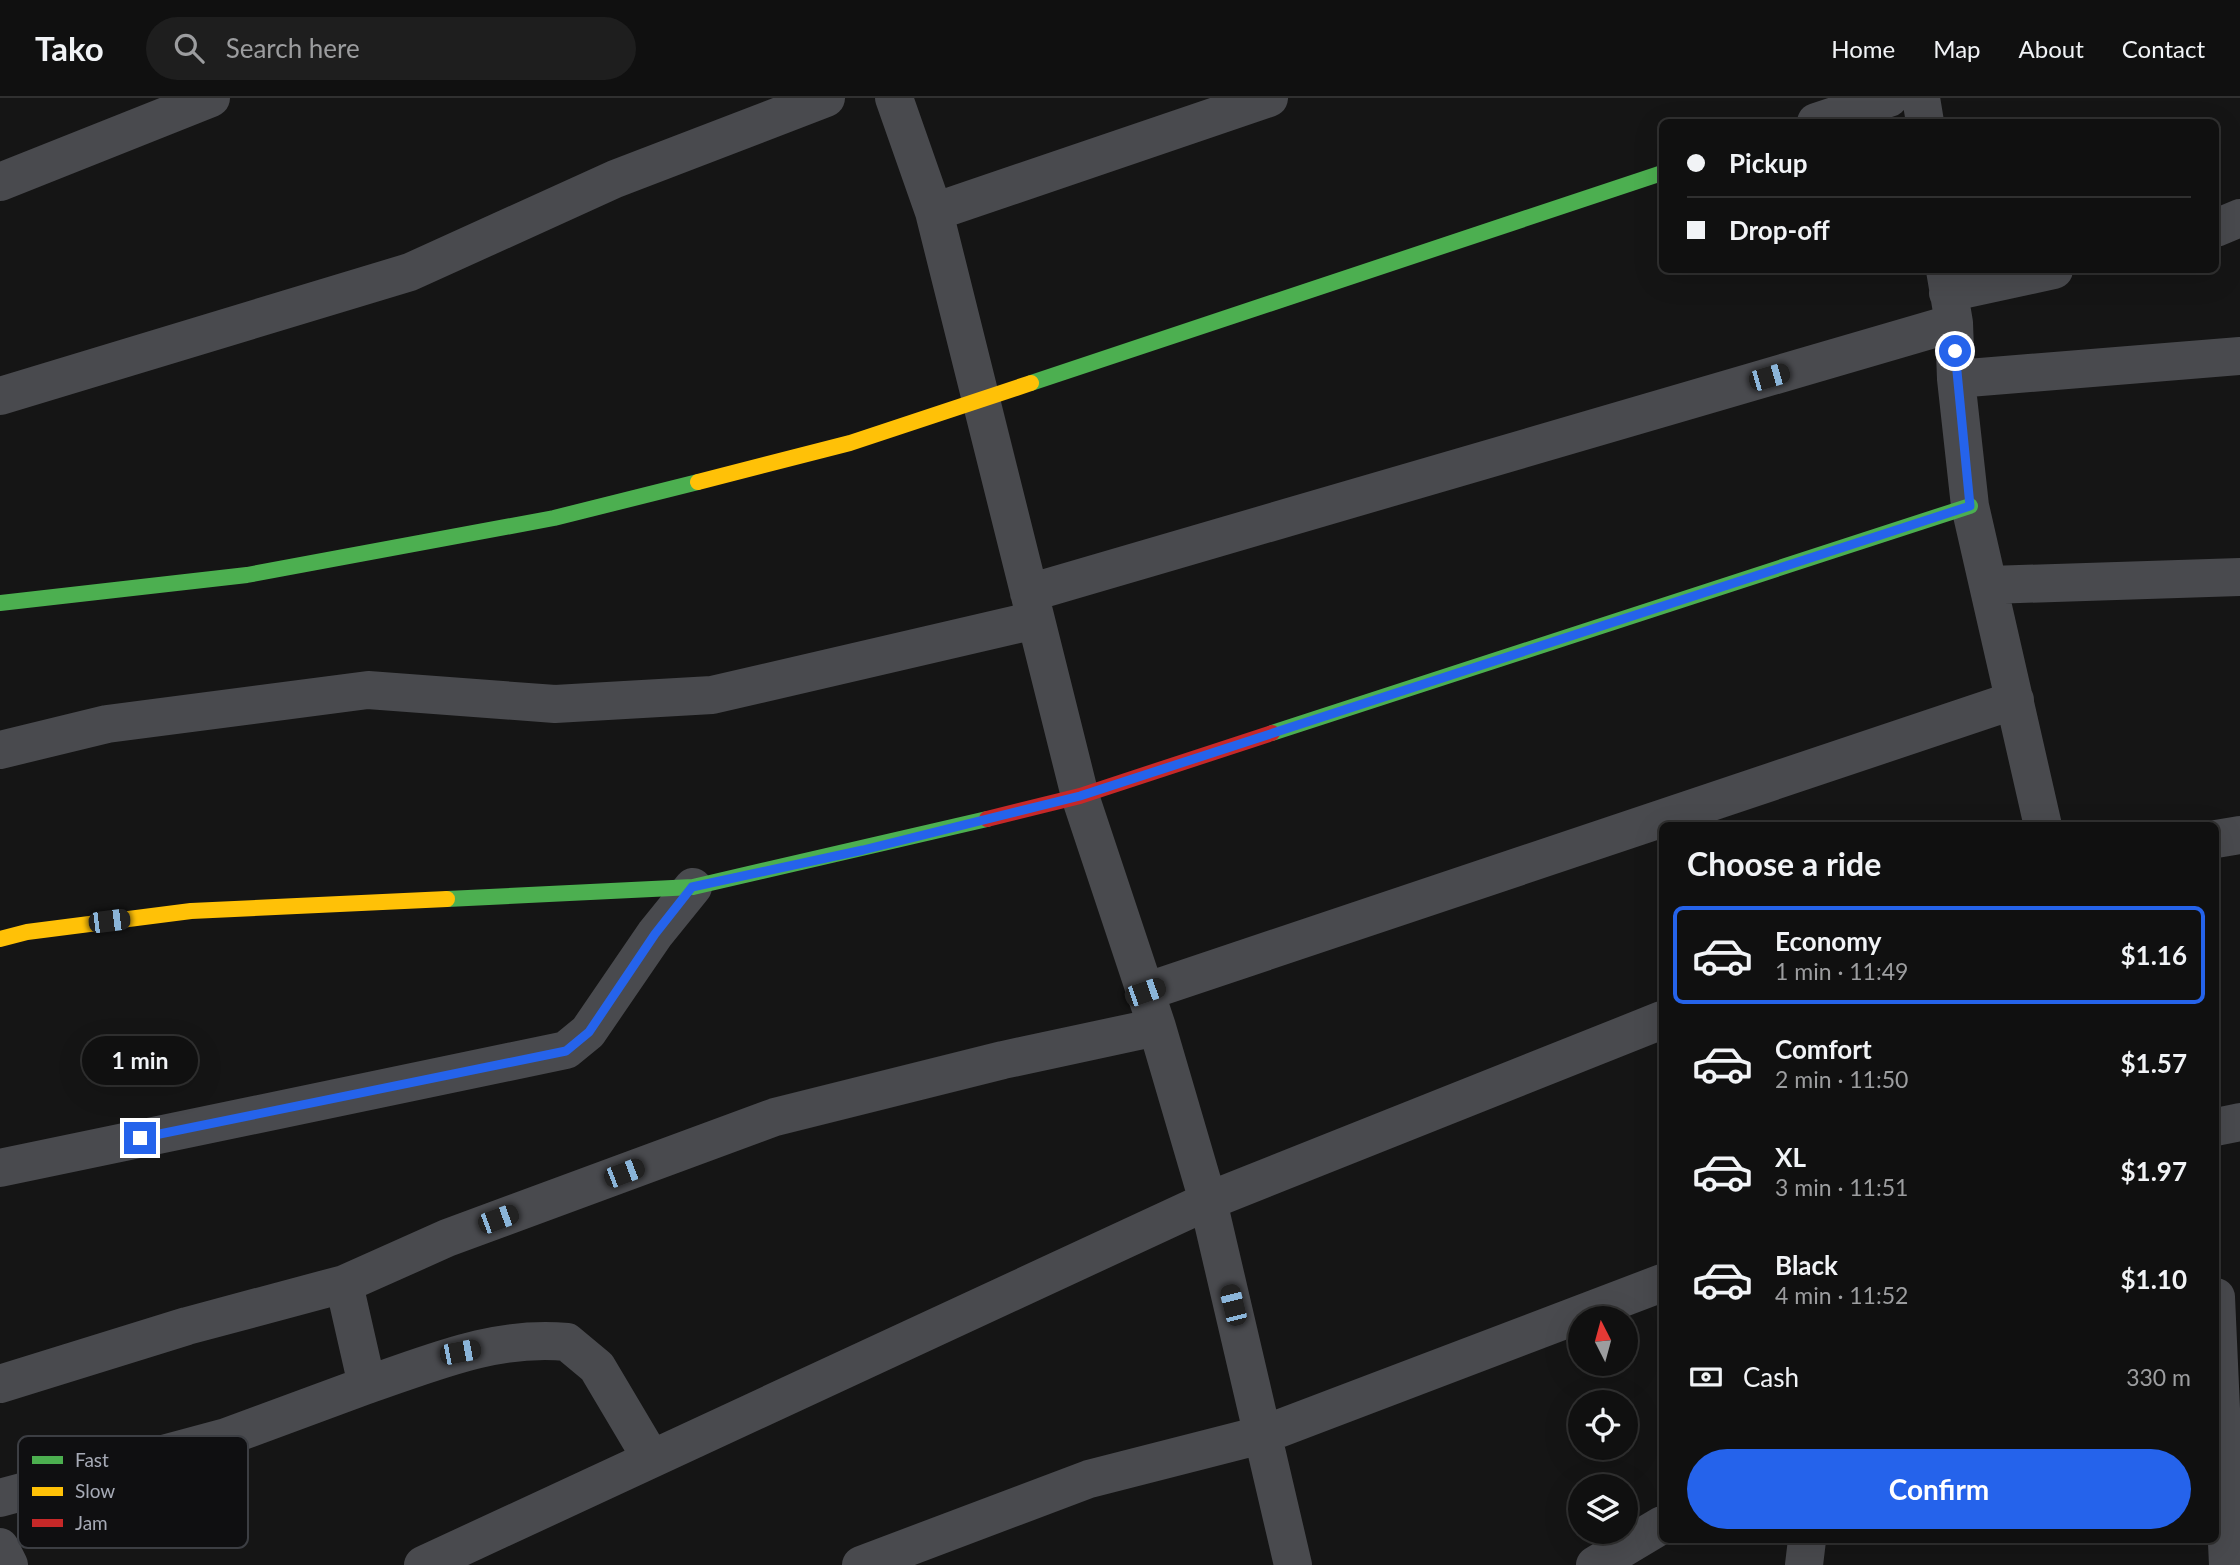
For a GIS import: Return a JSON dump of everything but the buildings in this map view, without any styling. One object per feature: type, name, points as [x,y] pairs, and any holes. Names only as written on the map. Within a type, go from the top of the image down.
[{"type":"street","points":[[0,183],[211,98]]},
{"type":"street","points":[[0,396],[410,272],[615,179],[826,98]]},
{"type":"street","points":[[894,98],[934,212],[1080,796],[1157,1027],[1208,1201],[1265,1434],[1293,1565]]},
{"type":"street","points":[[934,212],[1269,98]]},
{"type":"street","points":[[1825,119],[1889,98]]},
{"type":"street","points":[[1922,98],[1925,119]]},
{"type":"street","points":[[0,603],[247,575],[554,518],[850,443],[1659,174]]},
{"type":"street","points":[[2219,227],[2240,218]]},
{"type":"street","points":[[0,750],[107,724],[368,690],[555,704],[712,695],[1032,606],[1949,295],[2041,273]]},
{"type":"street","points":[[1949,295],[1970,506],[2042,822]]},
{"type":"street","points":[[1956,379],[2240,356]]},
{"type":"street","points":[[0,939],[27,932],[191,911],[692,887],[863,850],[1080,796],[1970,506]]},
{"type":"street","points":[[1990,585],[2240,577]]},
{"type":"street","points":[[1145,992],[2015,700]]},
{"type":"street","points":[[2219,838],[2240,835]]},
{"type":"street","points":[[0,1168],[566,1051],[589,1032],[655,934],[692,887]]},
{"type":"street","points":[[423,1565],[1208,1201],[1659,1021]]},
{"type":"street","points":[[0,1384],[187,1326],[344,1284],[447,1238],[775,1117],[1003,1060],[1157,1027]]},
{"type":"street","points":[[2219,1126],[2240,1122]]},
{"type":"street","points":[[344,1284],[367,1385]]},
{"type":"street","points":[[861,1565],[1089,1479],[1265,1434],[1659,1284]]},
{"type":"street","points":[[2225,1305],[2233,1484],[2228,1565]]},
{"type":"street","points":[[229,1436],[460,1352],[514,1343],[567,1342],[597,1367],[652,1458]]},
{"type":"street","points":[[0,1498],[18,1493]]},
{"type":"street","points":[[1595,1565],[1659,1527]]},
{"type":"street","points":[[1804,1565],[1807,1543]]},
{"type":"street","points":[[0,1547],[9,1565]]},
{"type":"traffic: fast","points":[[1031,383],[1659,174]]},
{"type":"traffic: fast","points":[[0,603],[247,575],[554,518],[698,482]]},
{"type":"traffic: fast","points":[[1272,733],[1970,506]]},
{"type":"traffic: fast","points":[[447,899],[693,887],[987,819]]},
{"type":"traffic: slow","points":[[698,482],[850,443],[1031,383]]},
{"type":"traffic: slow","points":[[0,939],[27,932],[191,911],[447,899]]},
{"type":"traffic: jam","points":[[987,819],[1080,796],[1272,733]]},
{"type":"route","points":[[140,1138],[566,1051],[589,1032],[655,934],[692,887],[863,850],[1080,796],[1970,506],[1955,351]]}]
